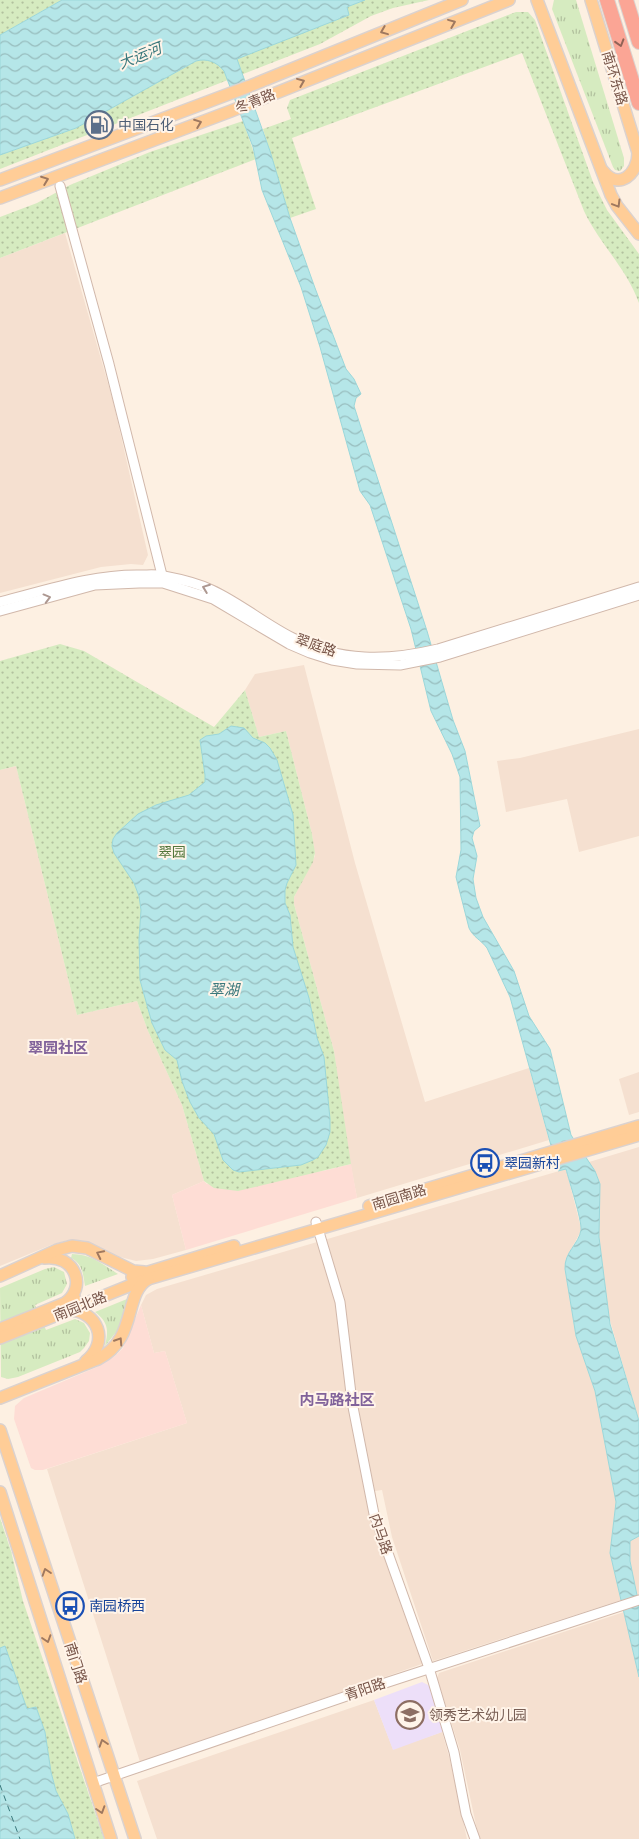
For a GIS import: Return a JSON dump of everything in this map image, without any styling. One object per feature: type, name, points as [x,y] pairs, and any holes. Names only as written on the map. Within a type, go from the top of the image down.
[{"type":"highway","points":[[607,0],[639,103]]},
{"type":"highway","points":[[626,0],[639,42]]},
{"type":"main road","name":"冬青路","points":[[0,180],[250,86],[462,0]]},
{"type":"main road","name":"冬青路","points":[[0,198],[231,111],[509,0]]},
{"type":"main road","points":[[537,0],[617,206],[639,234]]},
{"type":"main road","name":"南环东路","points":[[591,0],[639,154]]},
{"type":"main road","points":[[602,170],[608,177],[616,180],[628,176],[635,169],[639,154]]},
{"type":"main road","name":"南园南路","points":[[585,1147],[639,1126]]},
{"type":"main road","name":"南园南路","points":[[159,1272],[548,1157],[639,1135]]},
{"type":"main road","points":[[0,1276],[62,1249],[76,1246],[90,1249],[147,1276],[138,1290],[125,1331],[114,1348],[103,1356],[0,1398]]},
{"type":"main road","points":[[38,1260],[60,1258],[73,1268],[75,1285],[66,1307],[90,1316],[95,1323],[99,1343],[96,1351],[79,1366]]},
{"type":"main road","name":"南园北路","points":[[0,1329],[38,1318],[159,1272]]},
{"type":"main road","name":"南园北路","points":[[0,1338],[38,1318]]},
{"type":"main road","name":"南门路","points":[[0,1430],[135,1839]]},
{"type":"main road","name":"南门路","points":[[0,1492],[111,1839]]},
{"type":"street","points":[[60,186],[109,364],[162,575]]},
{"type":"street","name":"翠庭路","points":[[0,602],[108,575],[162,575],[210,589],[294,638],[332,653],[373,658],[414,659]]},
{"type":"street","name":"翠庭路","points":[[0,611],[95,586],[163,583],[213,599],[288,644],[310,653],[332,660],[357,664],[400,665],[414,659],[639,595]]},
{"type":"street","name":"翠庭路","points":[[439,653],[639,587]]},
{"type":"street","name":"内马路","points":[[317,1225],[340,1302],[352,1402],[374,1514],[429,1668],[454,1752],[466,1814],[475,1839]]},
{"type":"street","name":"青阳路","points":[[93,1784],[429,1668],[639,1600]]},
{"type":"shaded area","points":[[65,233],[113,401],[148,555],[143,565],[131,564],[101,567],[0,593],[0,258]]},
{"type":"shaded area","name":"翠园新村","points":[[304,665],[355,863],[425,1102],[529,1068],[549,1140],[357,1198],[345,1136],[334,1051],[294,904],[294,897],[315,856],[312,834],[286,731],[259,737],[245,690],[255,674]]},
{"type":"shaded area","points":[[639,729],[639,836],[579,852],[567,799],[506,812],[497,761],[520,758]]},
{"type":"shaded area","points":[[16,766],[77,1015],[137,1001],[148,1031],[182,1105],[204,1181],[172,1195],[186,1250],[153,1259],[136,1261],[120,1257],[87,1241],[68,1240],[0,1266],[0,770]]},
{"type":"shaded area","points":[[639,1072],[639,1112],[629,1115],[619,1079]]},
{"type":"shaded area","points":[[639,1147],[639,1421],[609,1317],[599,1237],[600,1184],[589,1162]]},
{"type":"shaded area","points":[[351,1164],[357,1198],[186,1250],[172,1195],[204,1181],[207,1184],[323,1171]]},
{"type":"shaded area","points":[[566,1169],[581,1228],[568,1255],[565,1269],[576,1336],[595,1391],[616,1502],[610,1553],[621,1600],[433,1661],[392,1537],[382,1490],[375,1491],[383,1538],[425,1663],[140,1762],[47,1469],[187,1423],[165,1351],[154,1353],[141,1305],[146,1295],[157,1289]]},
{"type":"shaded area","points":[[141,1305],[154,1353],[165,1351],[187,1423],[43,1470],[31,1468],[14,1419],[15,1406],[24,1398],[97,1367],[115,1356],[123,1348]]},
{"type":"shaded area","points":[[639,1536],[639,1596],[637,1597],[629,1551],[630,1541]]},
{"type":"shaded area","points":[[624,1612],[639,1677],[639,1839],[479,1839],[460,1750],[437,1678],[439,1673]]},
{"type":"shaded area","name":"领秀艺术幼儿园","points":[[422,1682],[428,1685],[431,1690],[445,1731],[393,1750],[374,1700]]},
{"type":"shaded area","points":[[374,1700],[393,1749],[442,1732],[467,1839],[157,1839],[137,1781]]},
{"type":"green space","points":[[0,0],[62,0],[0,35]]},
{"type":"green space","points":[[365,0],[429,0],[393,8],[371,16],[320,44],[0,169],[0,155],[76,128],[196,61],[201,59],[237,58],[349,15],[347,7]]},
{"type":"green space","points":[[554,0],[576,0],[624,158],[624,166],[620,171],[615,170],[613,167],[552,9]]},
{"type":"green space","points":[[516,12],[528,12],[535,20],[593,182],[607,210],[639,254],[639,303],[620,267],[597,234],[584,211],[522,53],[292,138],[316,209],[290,218],[263,129],[291,119],[287,108],[290,100]]},
{"type":"green space","points":[[243,121],[256,159],[0,258],[0,217],[37,203],[70,185],[150,152]]},
{"type":"green space","name":"翠园","points":[[60,644],[84,651],[214,727],[245,690],[259,737],[286,731],[315,853],[313,862],[294,897],[294,904],[334,1051],[351,1164],[238,1191],[214,1188],[204,1181],[182,1105],[148,1031],[137,1001],[77,1015],[16,766],[0,770],[0,661]]},
{"type":"green space","points":[[72,1254],[91,1258],[118,1274],[85,1286],[82,1270],[78,1263],[71,1258]]},
{"type":"green space","points":[[54,1267],[64,1272],[67,1284],[62,1293],[35,1305],[46,1330],[75,1319],[84,1323],[90,1333],[89,1341],[80,1352],[18,1377],[8,1379],[1,1377],[0,1288]]},
{"type":"green space","points":[[127,1299],[121,1326],[105,1346],[107,1335],[105,1323],[95,1312]]},
{"type":"green space","points":[[0,1518],[11,1551],[23,1601],[104,1839],[75,1839],[68,1814],[56,1791],[45,1732],[36,1707],[27,1709],[5,1647],[0,1648]]},
{"type":"water","name":"大运河","points":[[62,0],[365,0],[347,7],[349,15],[237,59],[270,151],[290,218],[315,288],[346,369],[354,379],[361,394],[356,398],[354,406],[427,631],[453,720],[465,751],[480,826],[474,831],[472,838],[477,856],[473,879],[476,898],[483,917],[514,971],[529,1016],[550,1049],[571,1135],[595,1171],[600,1184],[599,1237],[610,1324],[639,1421],[639,1536],[630,1541],[630,1561],[639,1605],[639,1677],[610,1553],[616,1502],[595,1391],[576,1336],[565,1269],[569,1253],[578,1240],[581,1230],[577,1209],[566,1169],[558,1171],[510,997],[487,948],[469,928],[456,877],[461,850],[460,777],[452,754],[431,711],[411,629],[370,505],[360,491],[320,347],[301,287],[262,190],[253,147],[224,71],[215,63],[204,60],[196,61],[76,128],[0,155],[0,35]]},
{"type":"water","name":"翠湖","points":[[231,726],[244,728],[253,738],[265,743],[270,748],[277,760],[293,815],[296,865],[287,883],[285,903],[290,915],[293,947],[309,998],[317,1038],[324,1057],[330,1119],[330,1132],[326,1145],[318,1157],[313,1160],[301,1165],[239,1172],[233,1170],[223,1160],[214,1134],[199,1118],[190,1102],[177,1060],[165,1050],[152,1023],[140,980],[139,939],[141,910],[139,896],[134,883],[114,853],[112,846],[113,839],[117,833],[138,814],[156,805],[189,795],[205,782],[200,740],[206,736],[219,734]]},
{"type":"water","points":[[5,1646],[27,1709],[36,1707],[45,1732],[56,1791],[68,1814],[75,1839],[0,1839],[0,1648]]},
{"type":"ferry route","points":[[0,1785],[20,1839]]},
{"type":"place","name":"中国石化","points":[[99,125]]},
{"type":"place","name":"翠园新村","points":[[485,1163]]},
{"type":"place","name":"南园桥西","points":[[70,1606]]},
{"type":"place","name":"领秀艺术幼儿园","points":[[410,1715]]},
{"type":"district","name":"翠园社区","points":[[58,1048]]},
{"type":"district","name":"内马路社区","points":[[337,1400]]}]
